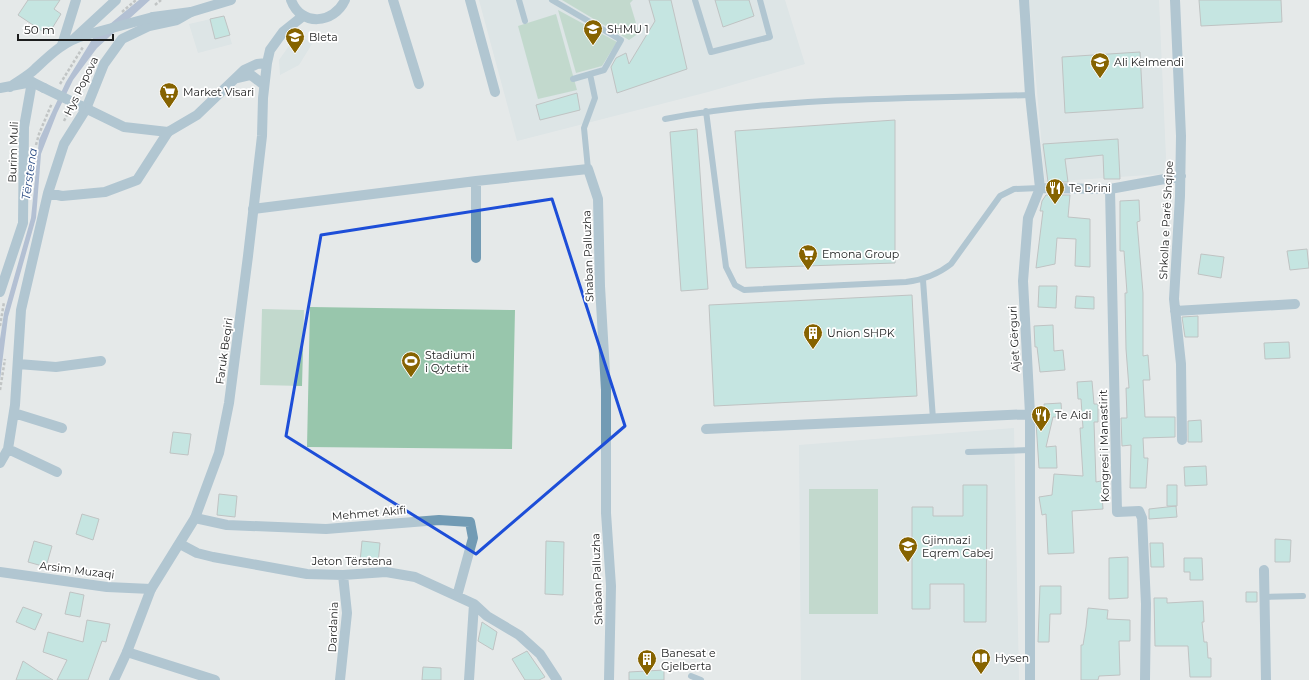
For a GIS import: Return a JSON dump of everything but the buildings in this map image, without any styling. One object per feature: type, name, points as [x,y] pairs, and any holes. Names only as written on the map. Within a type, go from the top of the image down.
[{"type":"street","points":[[62,45],[76,0]]},
{"type":"street","points":[[5,87],[34,70],[62,45],[75,38],[116,0]]},
{"type":"street","points":[[75,38],[153,18],[191,12],[231,0]]},
{"type":"street","points":[[291,0],[297,11],[302,16],[316,20],[331,17],[341,7],[345,0]]},
{"type":"street","points":[[393,0],[419,84]]},
{"type":"street","points":[[470,0],[495,92]]},
{"type":"street","name":"Ajet Gërguri","points":[[1024,0],[1030,95],[1040,188],[1028,218],[1023,281],[1030,414],[1030,680]]},
{"type":"street","name":"Shkolla e Parë Shqipe","points":[[1175,0],[1180,76],[1181,176],[1174,299],[1181,364],[1182,440]]},
{"type":"street","name":"Hys Popova","points":[[0,463],[8,450],[14,413],[21,310],[48,193],[64,144],[104,64],[122,39],[150,26],[177,20],[191,12]]},
{"type":"street","name":"Faruk Beqiri","points":[[114,680],[127,652],[151,589],[195,518],[219,453],[229,403],[262,136],[264,85],[267,63],[270,50],[283,32],[302,16]]},
{"type":"street","points":[[48,193],[62,196],[105,192],[137,180],[168,132],[197,115],[238,78],[244,70],[251,66],[267,63]]},
{"type":"street","points":[[238,78],[251,75],[264,85]]},
{"type":"street","points":[[5,87],[32,82],[124,127],[168,132]]},
{"type":"street","name":"Burim Muli","points":[[0,292],[23,222],[24,127],[32,82]]},
{"type":"street","points":[[253,209],[476,181],[588,169]]},
{"type":"street","name":"Shaban Palluzha","points":[[588,169],[598,199],[600,286],[606,390],[606,513],[611,586],[609,680]]},
{"type":"street","points":[[1040,188],[1110,189],[1181,176]]},
{"type":"street","points":[[476,181],[476,258]]},
{"type":"street","name":"Kongresi i Manastirit","points":[[1110,189],[1117,512],[1139,511],[1142,518],[1146,604],[1145,680]]},
{"type":"street","points":[[1175,311],[1295,304]]},
{"type":"street","points":[[18,364],[56,366],[102,361]]},
{"type":"street","points":[[14,413],[62,428]]},
{"type":"street","points":[[706,429],[1030,414]]},
{"type":"street","points":[[8,450],[57,472]]},
{"type":"street","name":"Mehmet Akifi","points":[[195,518],[227,525],[326,529],[439,520],[470,522],[473,538],[457,596]]},
{"type":"street","name":"Jeton Tërstena","points":[[180,544],[197,553],[307,574],[344,575],[386,572],[415,577],[474,604],[487,616],[519,635],[540,654],[557,680]]},
{"type":"street","points":[[1264,570],[1266,680]]},
{"type":"street","name":"Arsim Muzaqi","points":[[0,572],[107,587],[151,589]]},
{"type":"street","name":"Dardania","points":[[340,680],[347,612],[344,575]]},
{"type":"street","points":[[469,680],[474,604]]},
{"type":"street","points":[[127,652],[215,680]]},
{"type":"lane","points":[[519,0],[525,21]]},
{"type":"lane","points":[[552,0],[621,40],[604,70],[573,79]]},
{"type":"lane","points":[[695,0],[712,52],[770,37],[760,0]]},
{"type":"lane","points":[[588,169],[584,128],[595,98],[590,74]]},
{"type":"lane","points":[[665,119],[706,111],[818,102],[1030,95]]},
{"type":"lane","points":[[706,111],[726,267],[731,280],[739,288],[751,291],[923,280],[942,272],[951,264],[1000,196],[1014,189],[1040,188]]},
{"type":"lane","points":[[923,280],[933,418]]},
{"type":"lane","points":[[968,452],[1030,450]]},
{"type":"lane","points":[[1265,598],[1303,596]]},
{"type":"lane","points":[[691,676],[701,680]]},
{"type":"highlighted area","points":[[552,199],[625,426],[476,554],[286,436],[321,235]]},
{"type":"shaded area","name":"SHMU 1","points":[[479,0],[785,0],[805,64],[708,92],[517,141]]},
{"type":"shaded area","name":"Ali Kelmendi","points":[[1029,0],[1159,0],[1166,158],[1163,174],[1045,182]]},
{"type":"shaded area","points":[[224,16],[232,44],[198,53],[189,24]]},
{"type":"shaded area","name":"Bleta","points":[[298,33],[312,44],[299,65],[280,75],[279,60]]},
{"type":"shaded area","name":"Gjimnazi Eqrem Cabej","points":[[1014,428],[1019,680],[801,680],[799,445]]},
{"type":"green space","points":[[562,0],[633,0],[630,3],[639,33],[629,40]]},
{"type":"green space","points":[[558,10],[617,42],[602,66],[576,73]]},
{"type":"green space","points":[[556,14],[577,90],[538,99],[518,26]]},
{"type":"green space","name":"Stadiumi i Qytetit","points":[[310,307],[515,310],[512,449],[307,447]]},
{"type":"green space","points":[[262,309],[304,310],[302,386],[260,385]]},
{"type":"green space","points":[[809,489],[878,489],[878,614],[809,614]]},
{"type":"water","points":[[139,0],[150,0],[97,48],[73,80],[57,113],[41,154],[36,218],[8,317],[0,380],[0,339],[4,313],[31,218],[39,140],[66,82],[93,38]]},
{"type":"place","name":"SHMU 1","points":[[593,46]]},
{"type":"place","name":"Bleta","points":[[295,54]]},
{"type":"place","name":"Ali Kelmendi","points":[[1100,79]]},
{"type":"place","name":"Market Visari","points":[[169,109]]},
{"type":"place","name":"Te Drini","points":[[1055,205]]},
{"type":"place","name":"Emona Group","points":[[808,271]]},
{"type":"place","name":"Union SHPK","points":[[813,350]]},
{"type":"place","name":"Stadiumi i Qytetit","points":[[411,378]]},
{"type":"place","name":"Te Aidi","points":[[1041,432]]},
{"type":"place","name":"Gjimnazi Eqrem Cabej","points":[[908,563]]},
{"type":"place","name":"Hysen","points":[[981,675]]},
{"type":"place","name":"Banesat e Gjelberta","points":[[647,676]]},
{"type":"water label","name":"Tërstena","points":[[29,174]]}]
